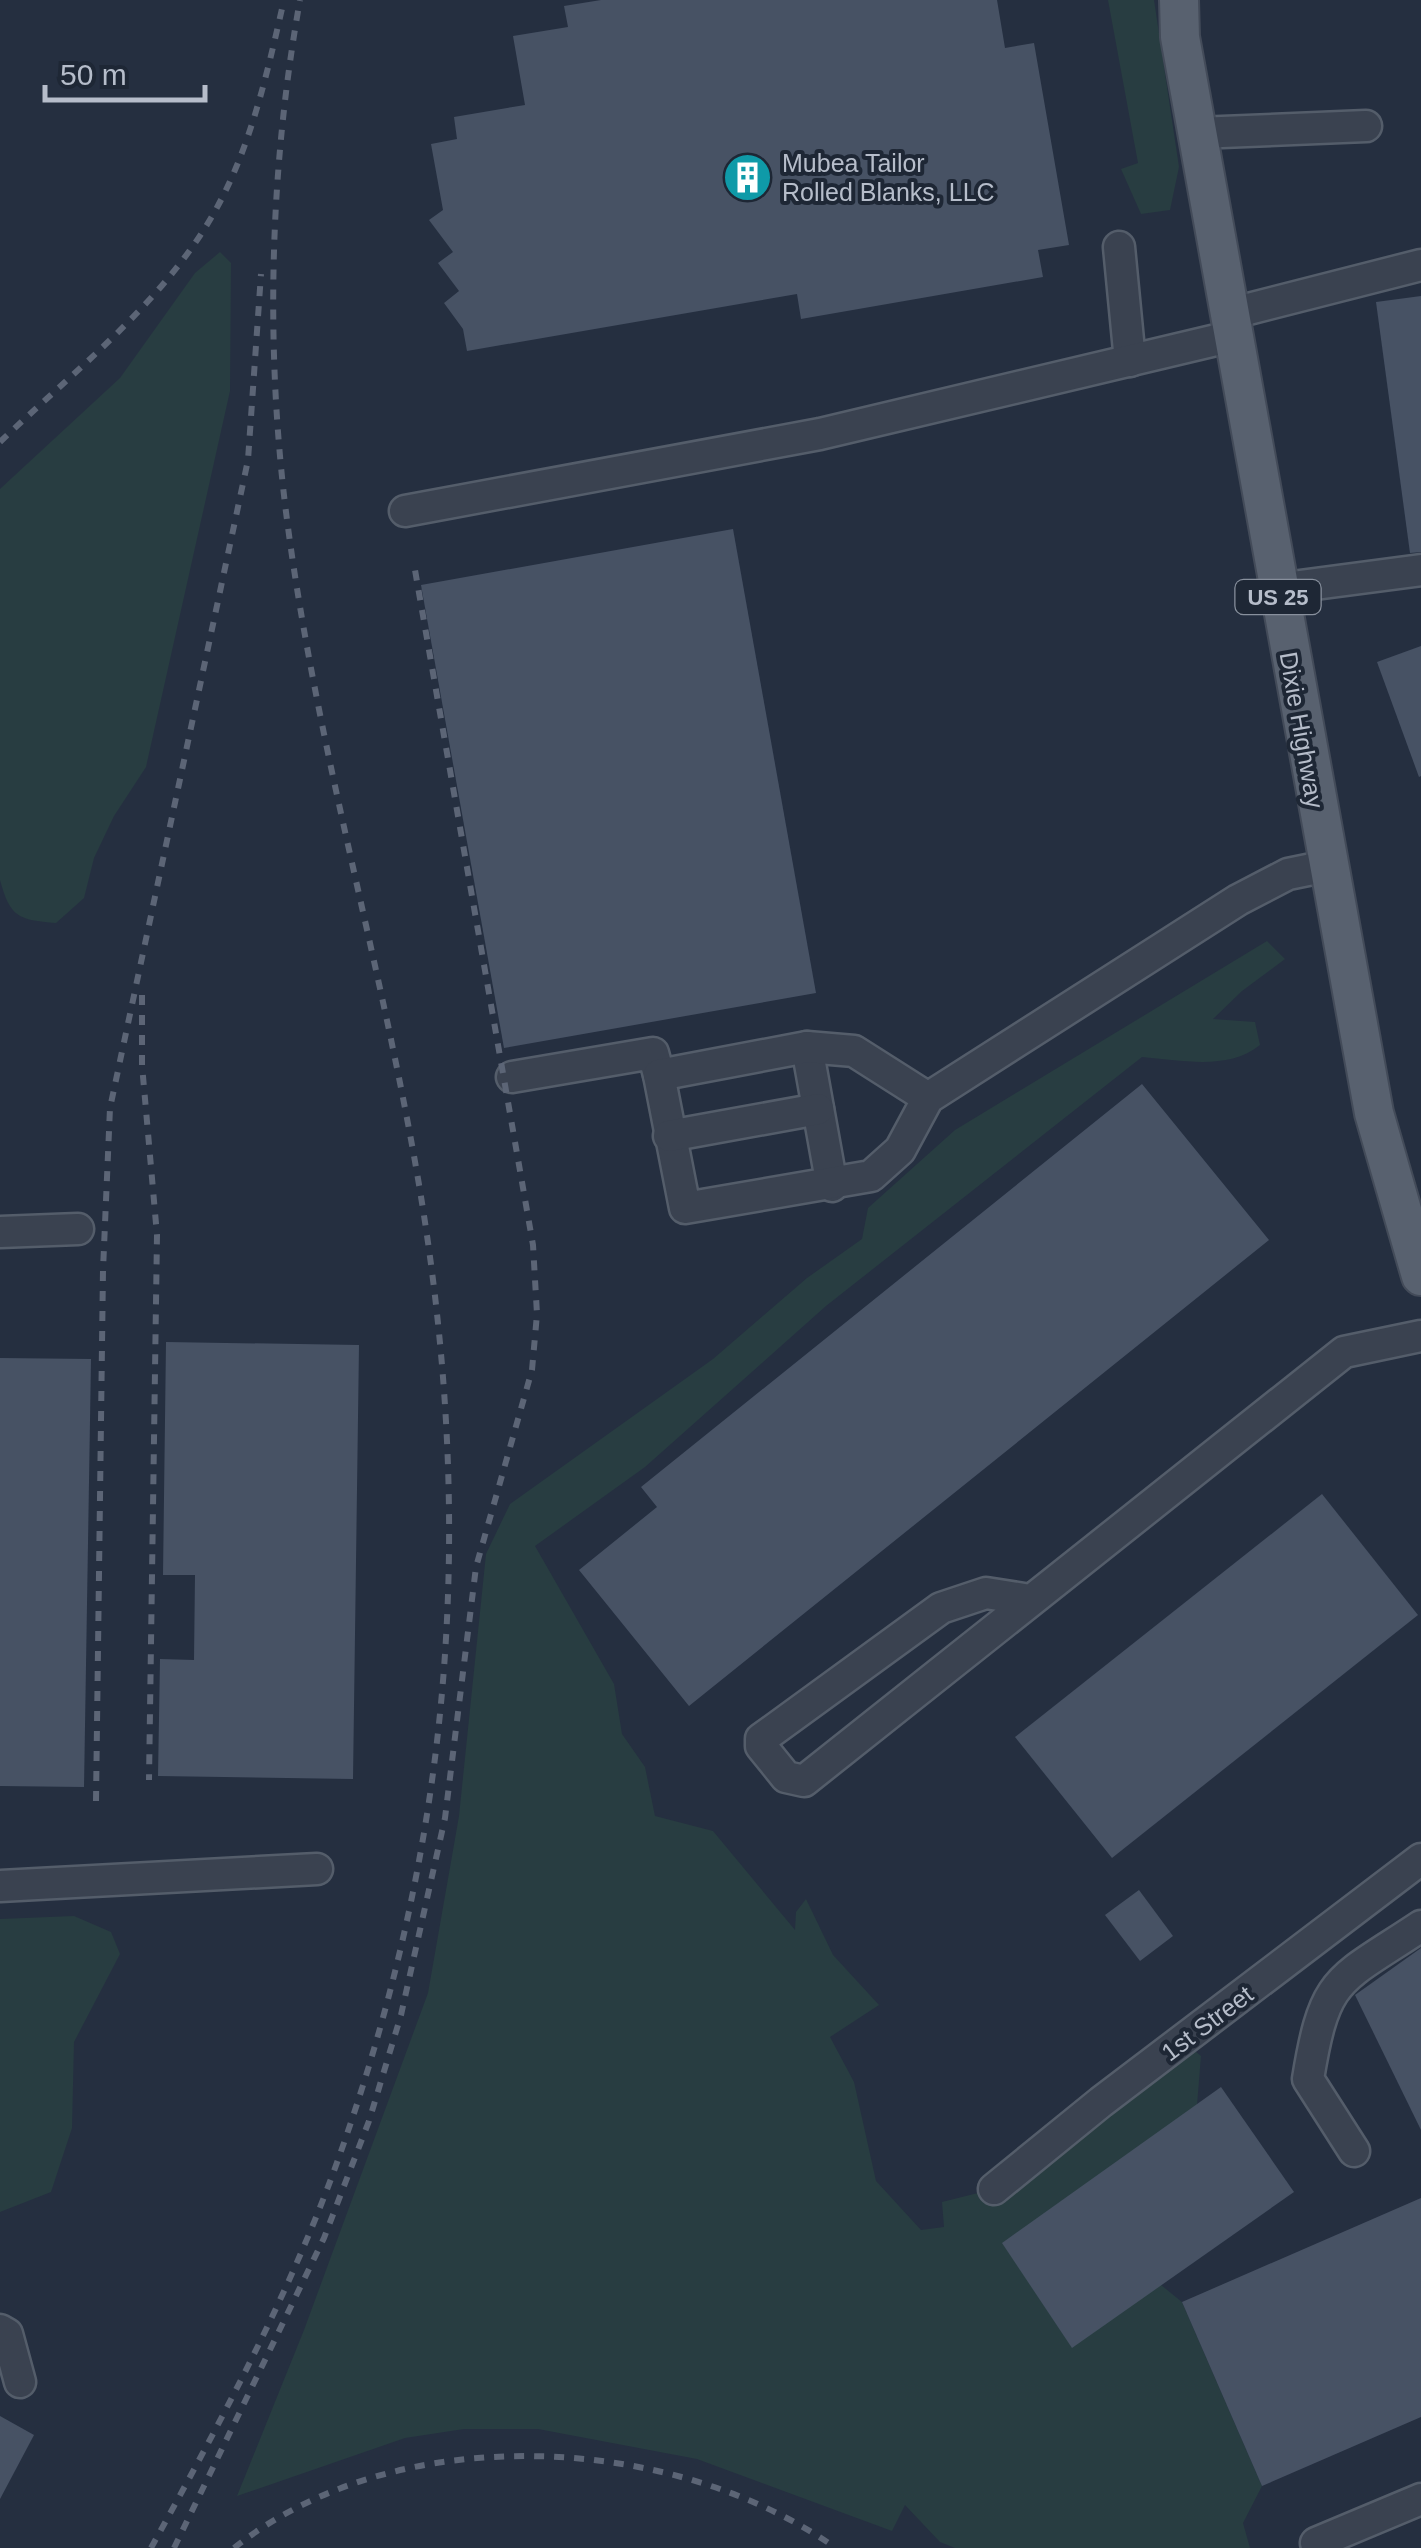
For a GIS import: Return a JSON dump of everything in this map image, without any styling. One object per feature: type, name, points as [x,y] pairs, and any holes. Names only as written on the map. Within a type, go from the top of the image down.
[{"type":"main road","name":"Dixie Highway","points":[[1179,0],[1180,37],[1327,866],[1374,1112],[1408,1188],[1421,1276]]},
{"type":"street","points":[[1197,133],[1366,126]]},
{"type":"street","points":[[1119,247],[1130,361]]},
{"type":"street","points":[[405,511],[820,434],[1130,361],[1421,265]]},
{"type":"street","points":[[1277,589],[1421,570]]},
{"type":"street","points":[[512,1077],[653,1053],[685,1208],[832,1186],[871,1176],[900,1150],[928,1098],[1238,900],[1288,874],[1327,866]]},
{"type":"street","points":[[659,1075],[807,1048],[854,1051],[928,1098]]},
{"type":"street","points":[[807,1048],[832,1186]]},
{"type":"street","points":[[669,1136],[818,1109]]},
{"type":"street","points":[[0,1232],[78,1229]]},
{"type":"street","points":[[1030,1600],[986,1593],[941,1608],[761,1739],[761,1746],[786,1777],[804,1781],[1344,1352],[1421,1336]]},
{"type":"street","name":"1st Street","points":[[994,2189],[1101,2102],[1421,1859]]},
{"type":"street","points":[[0,1886],[317,1868]]},
{"type":"street","points":[[1354,2151],[1308,2079],[1318,2014],[1338,1981],[1421,1926]]},
{"type":"street","points":[[0,2330],[7,2334],[20,2382]]},
{"type":"street","points":[[1316,2543],[1421,2499]]},
{"type":"green space","points":[[1108,0],[1154,0],[1179,167],[1170,210],[1141,214],[1121,169],[1138,163]]},
{"type":"green space","points":[[220,252],[231,263],[230,391],[146,767],[114,816],[94,858],[84,898],[56,923],[24,918],[12,909],[0,880],[0,489],[120,378],[195,273]]},
{"type":"green space","points":[[1267,941],[1285,959],[1213,1019],[1255,1022],[1260,1045],[1219,1061],[1142,1057],[826,1306],[645,1467],[535,1546],[614,1684],[622,1734],[645,1767],[655,1816],[713,1831],[795,1930],[796,1912],[806,1899],[833,1955],[879,2005],[830,2037],[854,2082],[876,2181],[921,2230],[944,2227],[942,2202],[994,2189],[1183,2041],[1201,2056],[1197,2105],[1161,2285],[1182,2302],[1262,2486],[1243,2523],[1250,2548],[955,2548],[940,2542],[905,2505],[892,2531],[697,2459],[538,2429],[464,2429],[405,2438],[237,2496],[304,2330],[428,1993],[459,1816],[486,1554],[510,1504],[713,1359],[807,1278],[862,1239],[868,1208],[955,1130]]},
{"type":"green space","points":[[74,1916],[111,1932],[120,1954],[74,2042],[72,2128],[51,2192],[0,2212],[0,1919]]},
{"type":"building","name":"Mubea Tailor Rolled Blanks, LLC","points":[[601,0],[997,0],[1005,48],[1034,43],[1069,245],[1038,250],[1043,277],[801,319],[797,294],[467,351],[463,329],[444,303],[459,291],[438,263],[453,252],[429,220],[443,210],[431,144],[457,139],[454,117],[525,105],[513,36],[568,27],[564,6]]},
{"type":"building","points":[[1421,296],[1421,552],[1410,553],[1376,302]]},
{"type":"building","points":[[733,529],[816,993],[504,1048],[421,585]]},
{"type":"building","points":[[1421,646],[1421,776],[1419,777],[1377,662]]},
{"type":"building","points":[[1142,1084],[1269,1240],[689,1706],[579,1570],[657,1507],[641,1487]]},
{"type":"building","points":[[166,1342],[359,1345],[353,1779],[158,1776],[160,1659],[194,1660],[195,1575],[163,1575]]},
{"type":"building","points":[[0,1358],[91,1359],[84,1787],[0,1786]]},
{"type":"building","points":[[1322,1494],[1418,1615],[1112,1858],[1015,1737]]},
{"type":"building","points":[[1139,1890],[1173,1936],[1140,1961],[1105,1915]]},
{"type":"building","points":[[1421,1948],[1421,2130],[1355,1995]]},
{"type":"building","points":[[1221,2087],[1294,2192],[1072,2348],[1002,2243]]},
{"type":"building","points":[[1421,2198],[1421,2417],[1262,2486],[1182,2302]]},
{"type":"building","points":[[0,2416],[34,2435],[0,2499]]},
{"type":"railway","points":[[0,442],[141,309],[211,218],[247,140],[284,0]]},
{"type":"railway","points":[[151,2548],[277,2307],[339,2157],[379,2031],[410,1906],[432,1781],[445,1656],[449,1530],[445,1404],[432,1275],[412,1145],[312,671],[279,449],[274,255],[282,126],[300,0]]},
{"type":"railway","points":[[96,1801],[103,1270],[110,1108],[248,460],[261,274]]},
{"type":"railway","points":[[174,2548],[324,2238],[369,2121],[401,2015],[445,1818],[476,1567],[532,1370],[537,1314],[533,1245],[415,570]]},
{"type":"railway","points":[[142,995],[142,1065],[157,1235],[149,1780]]},
{"type":"railway","points":[[234,2548],[300,2506],[373,2477],[452,2461],[534,2456],[616,2463],[695,2481],[769,2509],[836,2548]]},
{"type":"place","name":"Mubea Tailor Rolled Blanks, LLC","points":[[747,177]]}]
